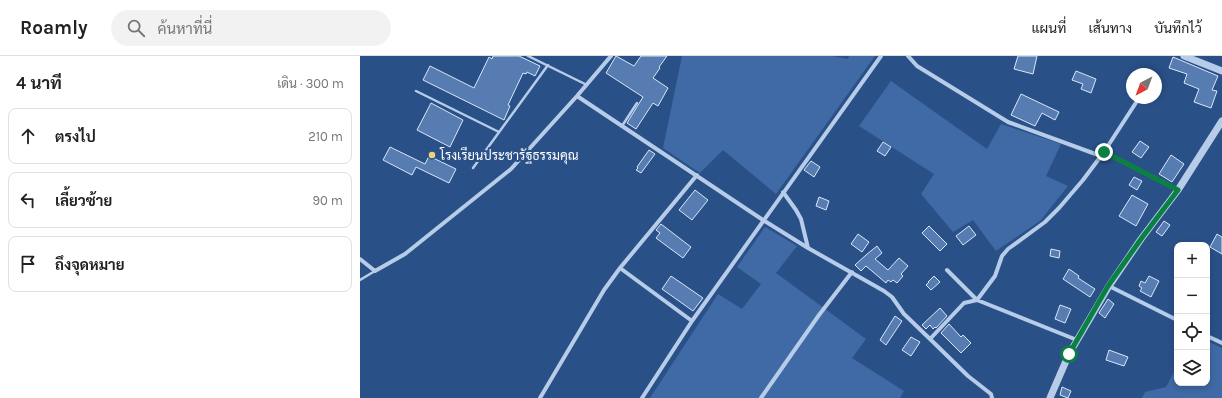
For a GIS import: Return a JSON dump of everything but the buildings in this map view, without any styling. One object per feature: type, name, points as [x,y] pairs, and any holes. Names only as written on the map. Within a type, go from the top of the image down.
[{"type":"street","points":[[360,259],[375,271],[405,254],[511,169],[587,85],[611,56]]},
{"type":"street","points":[[642,398],[692,321],[881,56]]},
{"type":"street","points":[[908,56],[917,66],[1008,122],[1102,154],[1178,190]]},
{"type":"street","points":[[1184,56],[1222,71]]},
{"type":"street","points":[[577,96],[763,220],[808,248],[884,291],[892,297],[904,314],[968,376],[991,394],[992,398]]},
{"type":"street","points":[[930,339],[964,303],[977,300],[994,276],[1002,256],[1008,249],[1045,222],[1060,208],[1102,154],[1135,104]]},
{"type":"street","points":[[1050,398],[1066,360],[1108,286],[1178,190],[1222,121]]},
{"type":"street","points":[[540,398],[600,296],[620,268],[697,176]]},
{"type":"street","points":[[783,192],[801,218],[808,248]]},
{"type":"street","points":[[620,268],[692,321]]},
{"type":"street","points":[[947,270],[977,300],[1077,340]]},
{"type":"street","points":[[761,398],[819,315],[852,272]]},
{"type":"street","points":[[1108,286],[1174,319]]},
{"type":"street","points":[[1210,337],[1222,343]]},
{"type":"lane","points":[[528,56],[587,85]]},
{"type":"lane","points":[[472,168],[548,66]]},
{"type":"lane","points":[[416,91],[499,132]]},
{"type":"lane","points":[[622,126],[637,103]]},
{"type":"lane","points":[[360,280],[375,271]]},
{"type":"shaded area","points":[[682,56],[832,56],[848,59],[849,56],[875,56],[776,194],[723,150],[700,173],[663,148]]},
{"type":"shaded area","points":[[891,81],[987,149],[1001,124],[1061,144],[1046,176],[1068,186],[1040,221],[996,251],[973,220],[953,232],[921,194],[934,174],[859,126]]},
{"type":"shaded area","points":[[765,227],[797,246],[776,273],[866,339],[852,358],[904,391],[900,398],[650,398],[718,294],[742,309],[761,284],[737,267]]},
{"type":"shaded area","points":[[1210,342],[1222,348],[1222,398],[1142,398],[1145,392],[1166,387],[1174,372],[1174,386],[1210,386]]},
{"type":"place","name":"โรงเรียนประชารัฐธรรมคุณ","points":[[432,155]]},
{"type":"route","points":[[1069,354],[1108,286],[1178,190],[1104,152]]}]
